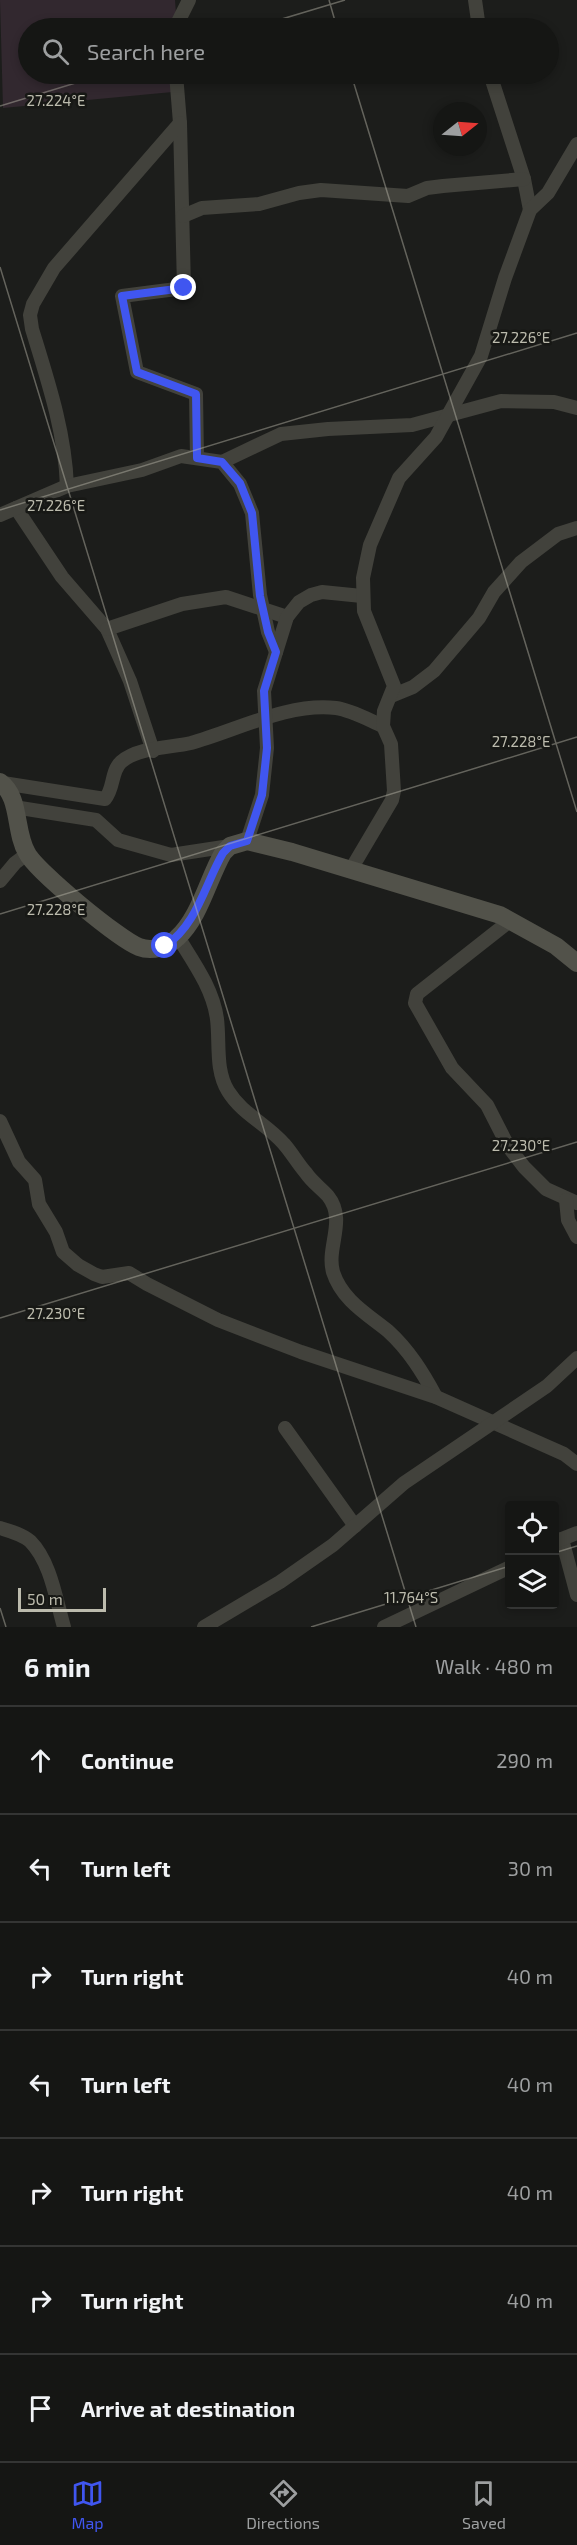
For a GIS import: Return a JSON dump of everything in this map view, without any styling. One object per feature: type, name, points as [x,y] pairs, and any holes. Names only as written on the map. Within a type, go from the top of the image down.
[{"type":"main road","points":[[1,782],[10,792],[17,830],[27,854],[100,921],[139,947],[159,948],[178,938],[209,885],[215,867],[238,844],[292,852],[506,918],[556,946],[577,963]]},
{"type":"street","points":[[180,18],[189,0]]},
{"type":"street","points":[[475,0],[478,18]]},
{"type":"street","points":[[177,84],[180,123],[184,288],[122,296],[137,372],[196,394],[197,458]]},
{"type":"street","points":[[493,84],[524,179],[530,210]]},
{"type":"street","points":[[67,486],[66,459],[57,414],[32,329],[30,315],[33,304],[54,268],[180,123]]},
{"type":"street","points":[[350,871],[394,795],[391,744],[383,726],[384,711],[394,686],[393,679],[370,630],[362,596],[370,545],[395,486],[436,437],[451,414],[469,374],[482,356],[505,278],[530,210],[548,193],[577,144]]},
{"type":"street","points":[[183,216],[202,208],[260,204],[299,193],[321,190],[408,196],[427,188],[524,179]]},
{"type":"street","points":[[0,514],[67,486],[142,470],[181,456],[222,462],[281,434],[412,425],[501,401],[554,402],[577,408]]},
{"type":"street","points":[[222,462],[240,483],[252,513],[262,608],[276,652]]},
{"type":"street","points":[[15,508],[63,577],[107,629],[130,681],[153,751]]},
{"type":"street","points":[[391,696],[413,687],[434,671],[480,618],[494,592],[521,562],[558,534],[577,528]]},
{"type":"street","points":[[14,807],[96,820],[118,840],[171,855],[238,844],[262,795],[267,748],[264,691],[287,617],[299,602],[311,595],[322,592],[362,596]]},
{"type":"street","points":[[107,629],[182,604],[226,597],[287,617]]},
{"type":"street","points":[[1,782],[101,799],[108,796],[118,764],[132,756],[192,742],[266,717],[299,710],[337,708],[383,726]]},
{"type":"street","points":[[96,820],[101,799]]},
{"type":"street","points":[[0,881],[15,862],[27,854]]},
{"type":"street","points":[[506,918],[417,994],[415,1003],[452,1068],[490,1110],[508,1146],[546,1189],[572,1202],[568,1220],[577,1237]]},
{"type":"street","points":[[178,938],[203,977],[212,1001],[217,1018],[222,1077],[227,1090],[239,1107],[284,1144],[306,1174],[329,1197],[337,1225],[333,1263],[337,1279],[357,1309],[388,1332],[407,1351],[422,1370],[436,1397]]},
{"type":"street","points":[[0,1121],[20,1162],[35,1180],[39,1204],[57,1232],[60,1246],[78,1265],[102,1277],[129,1273],[138,1276],[147,1284],[218,1320],[301,1352],[436,1397],[564,1454],[577,1464]]},
{"type":"street","points":[[204,1627],[280,1582],[355,1526],[404,1483],[489,1422],[547,1386],[577,1358]]},
{"type":"street","points":[[285,1428],[355,1526]]},
{"type":"street","points":[[564,1454],[577,1445]]},
{"type":"street","points":[[0,1528],[29,1540],[36,1550],[47,1571],[64,1627]]},
{"type":"street","points":[[559,1540],[577,1533]]},
{"type":"street","points":[[559,1543],[577,1595]]},
{"type":"street","points":[[384,1627],[505,1569]]},
{"type":"shaded area","points":[[0,0],[175,0],[176,18],[18,18],[18,84],[182,84],[183,91],[3,108]]},
{"type":"route","points":[[165,946],[178,938],[191,918],[223,853],[230,846],[247,841],[262,795],[267,748],[264,691],[276,652],[268,632],[260,596],[252,513],[240,483],[222,462],[197,458],[196,394],[137,372],[122,296],[184,288]]}]
